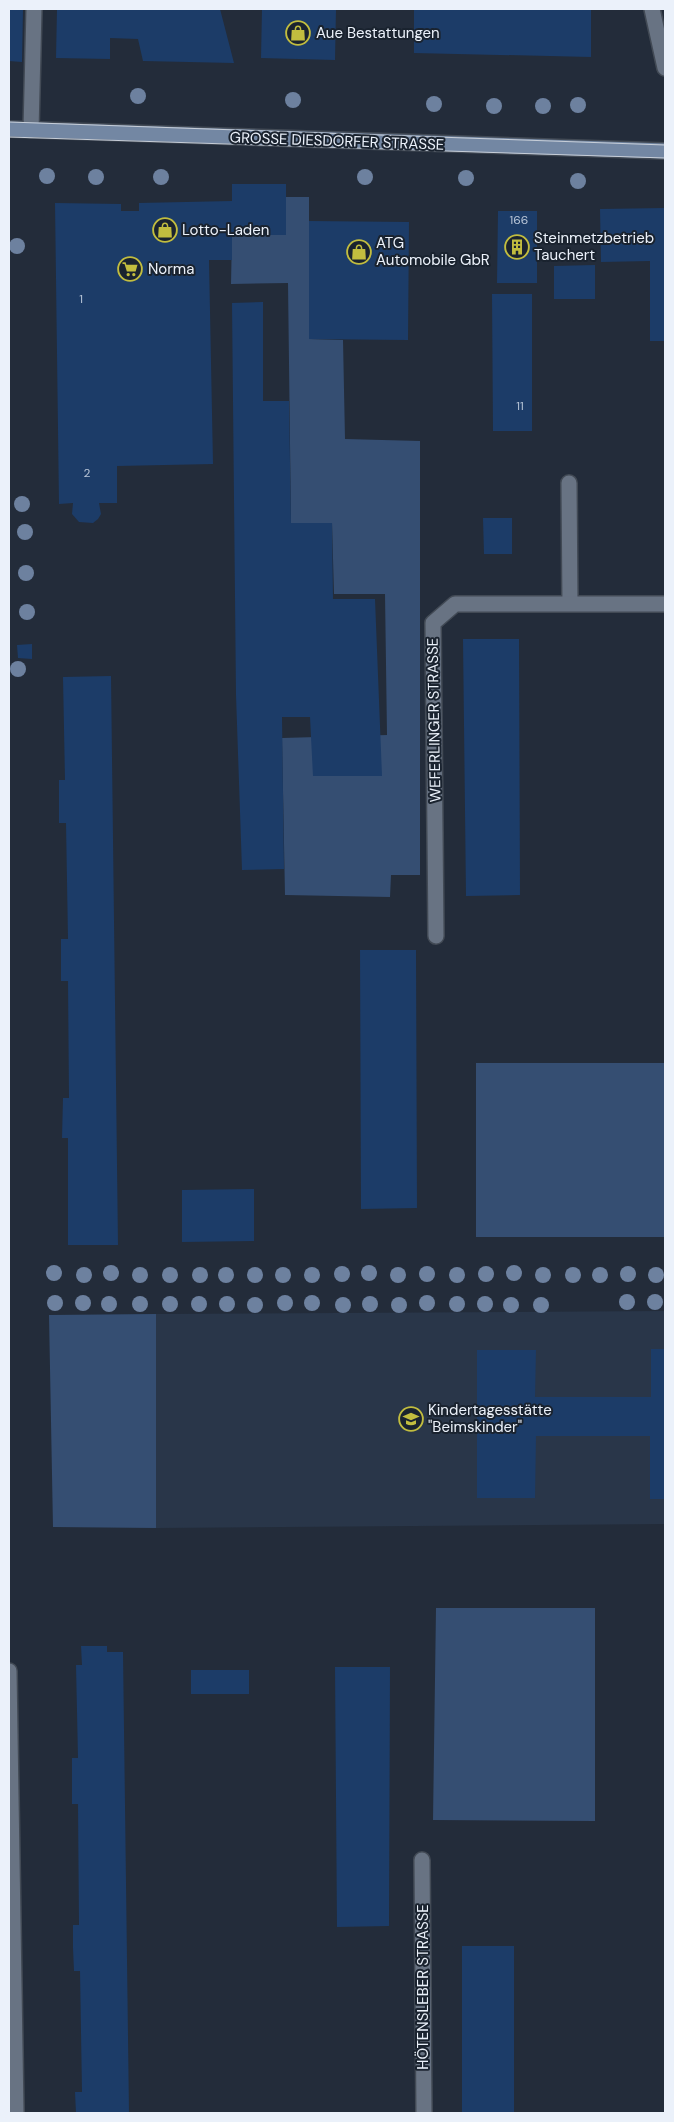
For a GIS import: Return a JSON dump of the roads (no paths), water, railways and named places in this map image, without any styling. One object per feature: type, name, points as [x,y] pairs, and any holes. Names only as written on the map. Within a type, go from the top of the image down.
[{"type":"main road","name":"GROSSE DIESDORFER STRASSE","points":[[9,129],[665,151]]},
{"type":"street","points":[[31,130],[34,9]]},
{"type":"street","points":[[652,9],[665,68]]},
{"type":"street","points":[[569,483],[570,604]]},
{"type":"street","name":"WEFERLINGER STRASSE","points":[[436,936],[433,623],[455,604],[665,604]]},
{"type":"street","points":[[9,1671],[16,2113]]},
{"type":"street","name":"HÖTENSLEBER STRASSE","points":[[422,1860],[424,2113]]},
{"type":"tram line","points":[[9,122],[665,145]]},
{"type":"tram line","points":[[9,137],[665,158]]},
{"type":"place","name":"Aue Bestattungen","points":[[298,33]]},
{"type":"place","name":"Lotto-Laden","points":[[165,230]]},
{"type":"place","name":"Steinmetzbetrieb Tauchert","points":[[517,247]]},
{"type":"place","name":"ATG Automobile GbR","points":[[359,252]]},
{"type":"place","name":"Norma","points":[[130,269]]},
{"type":"place","name":"Kindertagesstätte \"Beimskinder\"","points":[[411,1419]]}]
